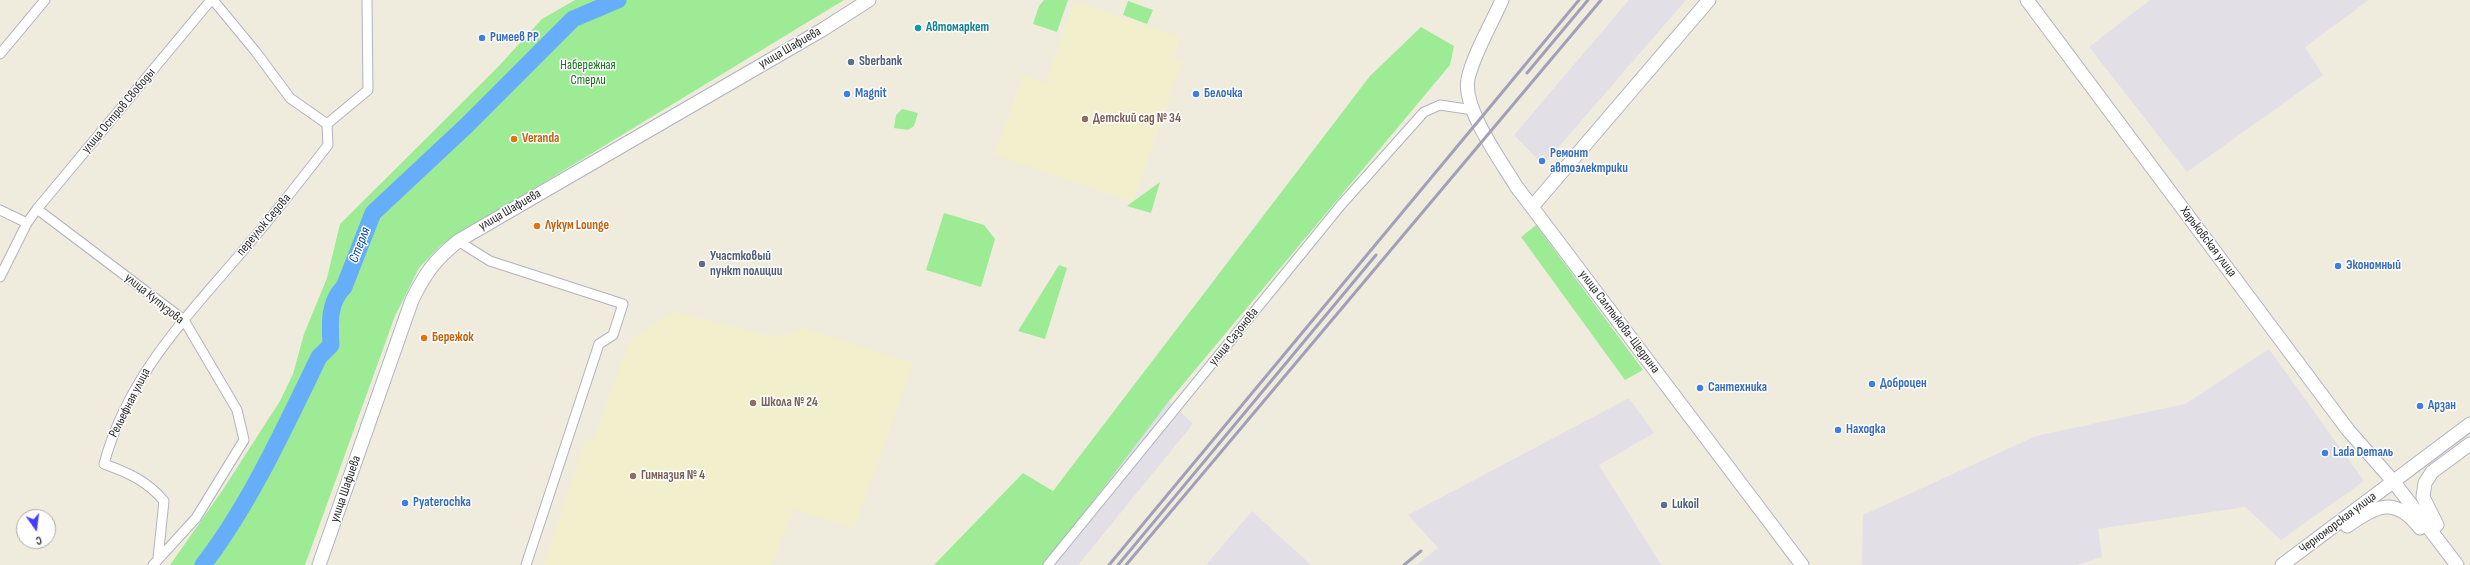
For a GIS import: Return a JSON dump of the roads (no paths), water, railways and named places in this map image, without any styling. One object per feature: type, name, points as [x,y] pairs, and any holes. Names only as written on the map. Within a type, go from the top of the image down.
[{"type":"street","points":[[0,54],[45,0]]},
{"type":"street","points":[[212,0],[256,52],[290,98],[327,124],[368,90],[367,0]]},
{"type":"street","name":"улица Остров Свободы","points":[[0,277],[27,223],[212,0]]},
{"type":"street","name":"улица Шафиева","points":[[319,565],[412,300],[426,272],[438,258],[458,241],[822,30],[870,0]]},
{"type":"street","name":"улица Салтыкова-Щедрина","points":[[1502,0],[1468,79],[1473,110],[1481,129],[1516,186],[1802,565]]},
{"type":"street","points":[[1532,207],[1709,0]]},
{"type":"street","name":"Харьковская улица","points":[[2027,0],[2348,430],[2393,481],[2458,565]]},
{"type":"street","name":"улица Сазонова","points":[[1048,565],[1341,205],[1424,112],[1440,105],[1473,110]]},
{"type":"street","name":"переулок Седова","points":[[184,320],[281,206],[328,145],[327,124]]},
{"type":"street","name":"улица Кутузова","points":[[38,209],[184,320],[236,410],[244,440]]},
{"type":"street","points":[[0,210],[27,223]]},
{"type":"street","points":[[458,241],[490,261],[623,304],[613,335],[599,344],[526,565]]},
{"type":"street","name":"Рельефная улица","points":[[155,561],[164,502],[154,489],[132,474],[104,464],[113,433],[144,372],[184,320]]},
{"type":"street","name":"Черноморская улица","points":[[2282,565],[2470,424]]},
{"type":"street","name":"Рельефная улица","points":[[155,561],[196,518],[244,440]]},
{"type":"street","points":[[2462,565],[2432,518],[2423,496],[2425,483],[2432,472],[2470,444]]},
{"type":"street","points":[[2305,548],[2344,529],[2373,509],[2393,507],[2411,517],[2448,565]]},
{"type":"waterway","name":"Стерля","points":[[203,565],[236,517],[266,464],[319,357],[331,345],[330,322],[335,300],[344,287],[373,213],[466,126],[573,19],[618,0]]},
{"type":"railway","points":[[1109,565],[1579,0]]},
{"type":"railway","points":[[1527,73],[1588,0]]},
{"type":"railway","points":[[1126,565],[1601,0]]},
{"type":"railway","points":[[1118,565],[1376,255]]},
{"type":"railway","points":[[1404,565],[1421,551]]},
{"type":"place","name":"Автомаркет","points":[[918,28]]},
{"type":"place","name":"Римеев РР","points":[[482,38]]},
{"type":"place","name":"Sberbank","points":[[851,62]]},
{"type":"place","name":"Magnit","points":[[847,94]]},
{"type":"place","name":"Белочка","points":[[1196,94]]},
{"type":"place","name":"Детский сад № 34","points":[[1085,119]]},
{"type":"place","name":"Veranda","points":[[514,139]]},
{"type":"place","name":"Ремонт автоэлектрики","points":[[1542,161]]},
{"type":"place","name":"Лукум Lounge","points":[[537,226]]},
{"type":"place","name":"Участковый пункт полиции","points":[[702,264]]},
{"type":"place","name":"Экономный","points":[[2338,266]]},
{"type":"place","name":"Бережок","points":[[424,338]]},
{"type":"place","name":"Доброцен","points":[[1872,384]]},
{"type":"place","name":"Сантехника","points":[[1700,388]]},
{"type":"place","name":"Школа № 24","points":[[753,403]]},
{"type":"place","name":"Арзан","points":[[2420,406]]},
{"type":"place","name":"Находка","points":[[1838,430]]},
{"type":"place","name":"Lada Dеталь","points":[[2325,453]]},
{"type":"place","name":"Гимназия № 4","points":[[633,476]]},
{"type":"place","name":"Pyaterochka","points":[[405,503]]},
{"type":"place","name":"Lukoil","points":[[1664,505]]},
{"type":"park label","name":"Набережная Стерли","points":[[588,74]]}]
